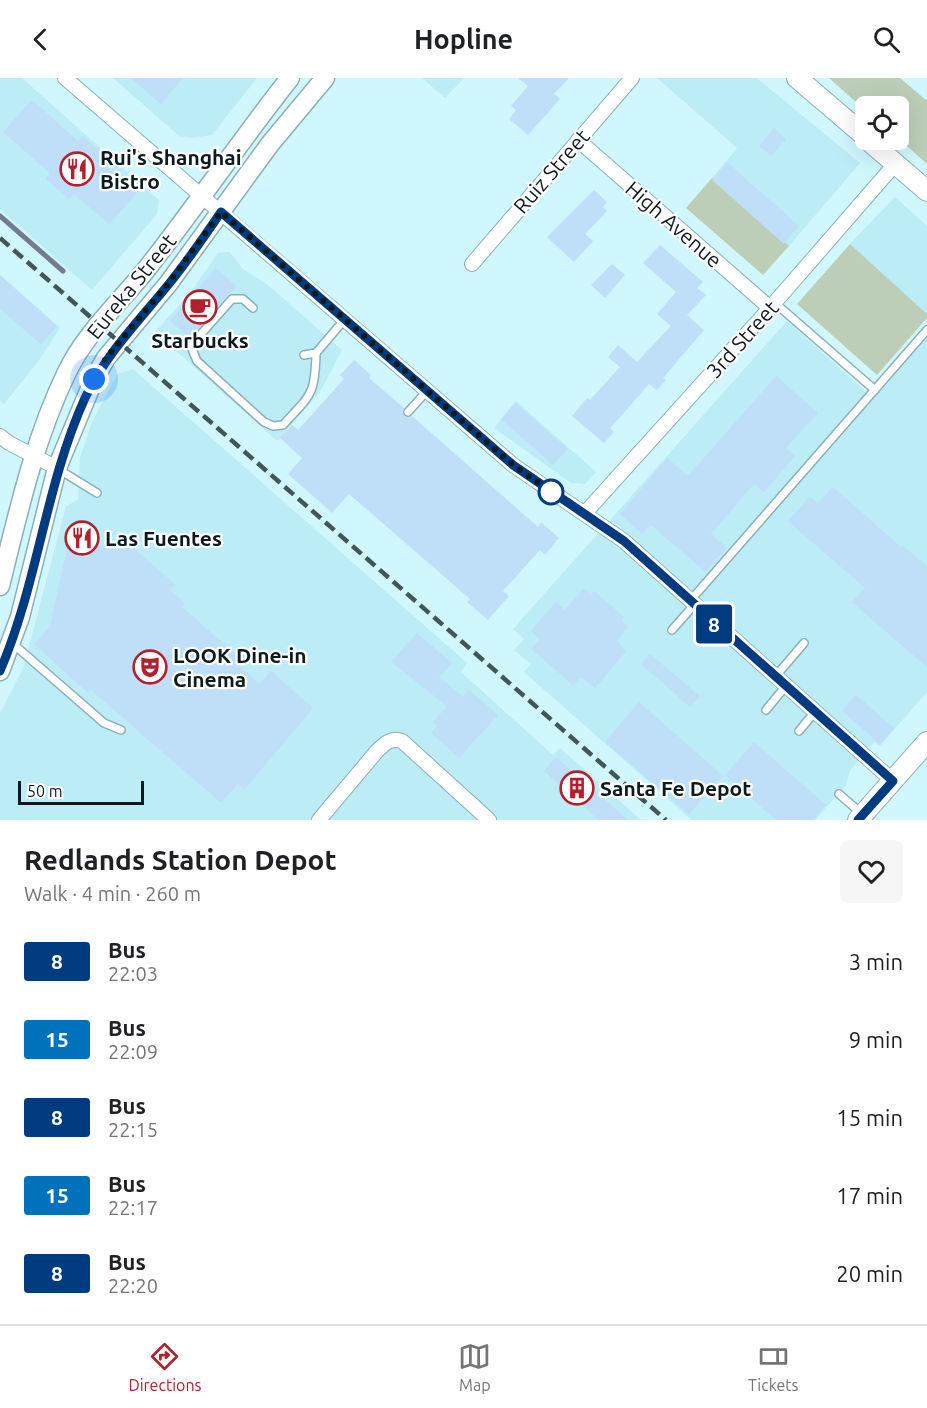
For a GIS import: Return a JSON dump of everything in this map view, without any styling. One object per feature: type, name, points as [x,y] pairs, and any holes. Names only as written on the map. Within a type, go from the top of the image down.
[{"type":"main road","points":[[797,78],[855,128]]},
{"type":"main road","points":[[880,150],[927,191]]},
{"type":"main road","points":[[860,817],[927,742]]},
{"type":"street","points":[[65,78],[513,465],[624,541],[814,713],[893,781]]},
{"type":"street","name":"Eureka Street","points":[[0,585],[34,456],[49,411],[68,370],[93,332],[144,273],[290,78]]},
{"type":"street","name":"Eureka Street","points":[[0,671],[12,643],[57,468],[85,398],[106,358],[168,284],[270,144],[326,78]]},
{"type":"street","name":"Ruiz Street","points":[[472,264],[632,78]]},
{"type":"street","name":"High Avenue","points":[[578,140],[772,306]]},
{"type":"street","name":"3rd Street","points":[[585,513],[772,306],[896,164]]},
{"type":"street","points":[[0,436],[57,468]]},
{"type":"street","points":[[319,820],[384,743],[395,740],[402,741],[489,820]]},
{"type":"lane","points":[[253,308],[243,299],[232,299],[194,342],[192,349],[197,362],[264,422],[273,426],[283,425],[309,396],[314,387],[316,352]]},
{"type":"lane","points":[[772,306],[875,390]]},
{"type":"lane","points":[[304,355],[316,352],[345,319]]},
{"type":"lane","points":[[672,630],[692,603],[927,330]]},
{"type":"lane","points":[[408,412],[427,391]]},
{"type":"lane","points":[[57,468],[97,493]]},
{"type":"lane","points":[[12,643],[104,723],[121,730]]},
{"type":"lane","points":[[766,710],[804,643]]},
{"type":"lane","points":[[799,731],[814,713]]},
{"type":"lane","points":[[839,794],[860,817]]},
{"type":"shaded area","points":[[0,78],[22,78],[159,200],[157,214],[92,290],[0,209]]},
{"type":"shaded area","points":[[113,78],[257,78],[212,135],[191,138],[179,136]]},
{"type":"shaded area","points":[[422,78],[464,78],[445,98]]},
{"type":"shaded area","points":[[657,78],[757,78],[860,163],[789,246],[712,178],[737,148]]},
{"type":"shaded area","points":[[895,197],[927,226],[927,314],[850,244]]},
{"type":"shaded area","points":[[230,252],[243,269],[268,285],[342,350],[320,392],[277,441],[155,332],[190,293],[218,253]]},
{"type":"shaded area","points":[[0,275],[60,328],[37,363],[4,404],[0,400]]},
{"type":"shaded area","points":[[787,321],[873,398],[927,338],[927,692],[880,746],[874,742],[850,771],[846,785],[815,820],[692,820],[524,672],[531,664],[514,650],[524,639],[513,629]]},
{"type":"shaded area","points":[[133,369],[467,663],[461,672],[553,755],[560,748],[641,820],[0,820],[0,713],[23,669],[66,506],[78,500],[80,458],[92,422],[117,374]]},
{"type":"shaded area","points":[[516,401],[596,472],[585,484],[571,483],[494,428]]},
{"type":"green space","points":[[829,78],[900,78],[927,101],[927,164],[909,148],[909,96],[855,96],[855,101]]},
{"type":"green space","points":[[712,178],[789,246],[763,275],[686,208]]},
{"type":"green space","points":[[850,244],[927,314],[927,318],[877,375],[797,304]]},
{"type":"building","points":[[131,78],[183,78],[161,104]]},
{"type":"building","points":[[518,78],[569,78],[554,94],[560,99],[528,135],[509,119],[516,110],[511,106],[528,86]]},
{"type":"building","points":[[32,100],[78,141],[83,136],[106,157],[101,162],[137,193],[109,224],[74,194],[69,199],[46,179],[50,173],[3,132]]},
{"type":"building","points":[[774,128],[786,139],[771,156],[759,146]]},
{"type":"building","points":[[727,162],[799,226],[784,244],[712,180]]},
{"type":"building","points":[[594,190],[607,202],[603,207],[607,211],[585,234],[593,241],[574,262],[547,237]]},
{"type":"building","points":[[660,245],[703,282],[697,288],[706,295],[687,315],[704,330],[663,378],[666,380],[657,390],[649,384],[610,428],[614,432],[604,443],[572,416],[587,398],[590,400],[620,367],[608,357],[618,345],[637,362],[671,326],[657,314],[676,292],[643,263]]},
{"type":"building","points":[[612,264],[625,275],[605,298],[591,285]]},
{"type":"building","name":"Starbucks","points":[[216,268],[236,286],[190,338],[170,321]]},
{"type":"building","points":[[0,275],[57,326],[41,344],[0,309]]},
{"type":"building","points":[[354,360],[371,375],[369,378],[404,408],[405,417],[412,416],[538,527],[541,522],[559,538],[545,555],[540,550],[503,591],[509,596],[488,620],[467,602],[470,599],[349,494],[332,513],[288,474],[302,458],[280,438],[292,425],[298,430],[344,379],[340,375]]},
{"type":"building","points":[[776,376],[818,413],[786,448],[795,456],[764,492],[754,484],[711,534],[727,548],[706,572],[651,525],[642,534],[620,514],[667,458],[688,476]]},
{"type":"building","points":[[515,403],[568,449],[553,465],[501,419]]},
{"type":"building","points":[[833,487],[901,547],[903,546],[927,566],[927,667],[852,602],[865,588],[788,521],[810,497],[818,503]]},
{"type":"building","name":"LOOK Dine-in Cinema","points":[[75,525],[103,549],[107,543],[117,550],[131,546],[175,584],[170,590],[185,603],[182,607],[240,658],[236,663],[260,684],[271,671],[313,708],[245,789],[238,784],[221,803],[91,690],[88,693],[34,644],[50,626],[69,539],[64,537]]},
{"type":"building","points":[[584,588],[592,594],[594,591],[624,617],[621,621],[628,627],[617,641],[626,651],[595,688],[581,677],[573,685],[531,649],[540,639],[531,631],[556,602],[565,610]]},
{"type":"building","points":[[417,633],[452,663],[439,677],[463,697],[469,690],[498,715],[459,758],[431,733],[437,726],[433,722],[447,706],[391,662]]},
{"type":"building","points":[[650,654],[700,696],[690,707],[641,664]]},
{"type":"building","points":[[856,695],[894,728],[880,744],[842,711]]},
{"type":"building","points":[[639,702],[723,776],[689,814],[605,742]]},
{"type":"building","points":[[754,742],[826,805],[813,820],[776,820],[725,775]]},
{"type":"building","name":"Santa Fe Depot","points":[[556,757],[628,820],[599,820],[544,771]]},
{"type":"waterway","points":[[0,216],[63,271]]},
{"type":"railway","points":[[0,238],[666,820]]},
{"type":"bus line","name":"8","points":[[0,671],[20,617],[57,468],[94,379],[106,358],[168,284],[221,212],[513,465],[624,541],[814,713],[893,781],[858,820]]},
{"type":"place","name":"Rui's Shanghai Bistro","points":[[77,169]]},
{"type":"place","name":"Starbucks","points":[[200,307]]},
{"type":"place","name":"Las Fuentes","points":[[82,538]]},
{"type":"place","name":"LOOK Dine-in Cinema","points":[[150,667]]},
{"type":"place","name":"Santa Fe Depot","points":[[577,788]]},
{"type":"route","points":[[94,379],[106,358],[168,284],[221,212],[513,465],[556,495],[551,492]]}]
